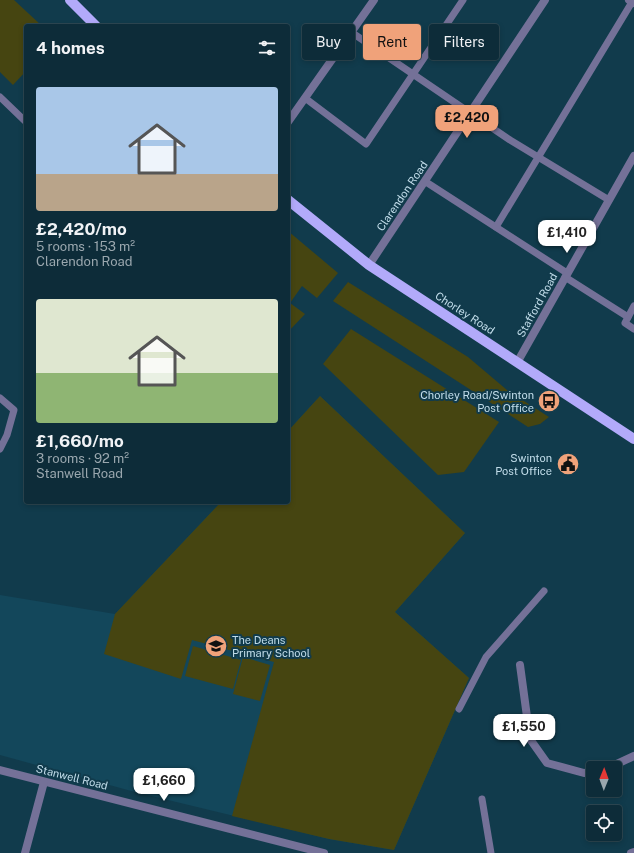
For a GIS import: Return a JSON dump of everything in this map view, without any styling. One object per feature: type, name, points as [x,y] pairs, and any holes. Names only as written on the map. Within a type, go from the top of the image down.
[{"type":"main road","points":[[70,0],[94,24]]},
{"type":"main road","name":"Chorley Road","points":[[290,202],[369,265],[518,361],[634,439]]},
{"type":"street","points":[[355,26],[374,0]]},
{"type":"street","name":"Clarendon Road","points":[[369,265],[472,113],[545,0]]},
{"type":"street","points":[[290,119],[331,60]]},
{"type":"street","name":"Stafford Road","points":[[518,361],[634,156]]},
{"type":"street","points":[[520,665],[530,739],[547,763],[586,773]]},
{"type":"street","points":[[622,762],[634,756]]},
{"type":"street","name":"Stanwell Road","points":[[0,770],[324,853]]},
{"type":"street","points":[[25,853],[44,782]]},
{"type":"lane","points":[[305,98],[366,144],[463,0]]},
{"type":"lane","points":[[496,227],[632,1]]},
{"type":"lane","points":[[355,35],[538,158],[609,200]]},
{"type":"lane","points":[[0,97],[24,120]]},
{"type":"lane","points":[[426,182],[496,227],[628,317]]},
{"type":"lane","points":[[634,306],[625,323],[634,330]]},
{"type":"lane","points":[[0,398],[14,410],[0,449]]},
{"type":"lane","points":[[459,709],[486,657],[544,592]]},
{"type":"lane","points":[[482,799],[491,853]]},
{"type":"shaded area","points":[[0,0],[14,0],[40,24],[24,24],[24,73],[13,85],[0,72]]},
{"type":"shaded area","points":[[290,233],[338,273],[317,298],[302,286],[290,303]]},
{"type":"shaded area","points":[[348,282],[468,357],[507,390],[549,417],[540,424],[528,427],[333,301]]},
{"type":"shaded area","points":[[290,303],[305,314],[290,330]]},
{"type":"shaded area","points":[[351,329],[499,422],[464,472],[438,475],[323,364]]},
{"type":"shaded area","name":"The Deans Primary School","points":[[320,396],[465,533],[395,612],[469,678],[394,850],[329,839],[135,792],[0,755],[0,595],[115,614],[219,504],[290,504],[290,429]]},
{"type":"shaded area","name":"The Deans Primary School","points":[[320,396],[465,533],[395,612],[469,678],[394,850],[329,839],[232,816],[274,662],[192,640],[181,679],[104,654],[115,614],[219,504],[290,504],[290,429]]},
{"type":"shaded area","points":[[193,646],[241,660],[233,689],[185,676]]},
{"type":"shaded area","points":[[243,657],[270,665],[260,701],[233,694]]},
{"type":"place","name":"Chorley Road/Swinton Post Office","points":[[549,401]]},
{"type":"place","name":"Swinton Post Office","points":[[568,464]]},
{"type":"place","name":"The Deans Primary School","points":[[216,646]]}]
